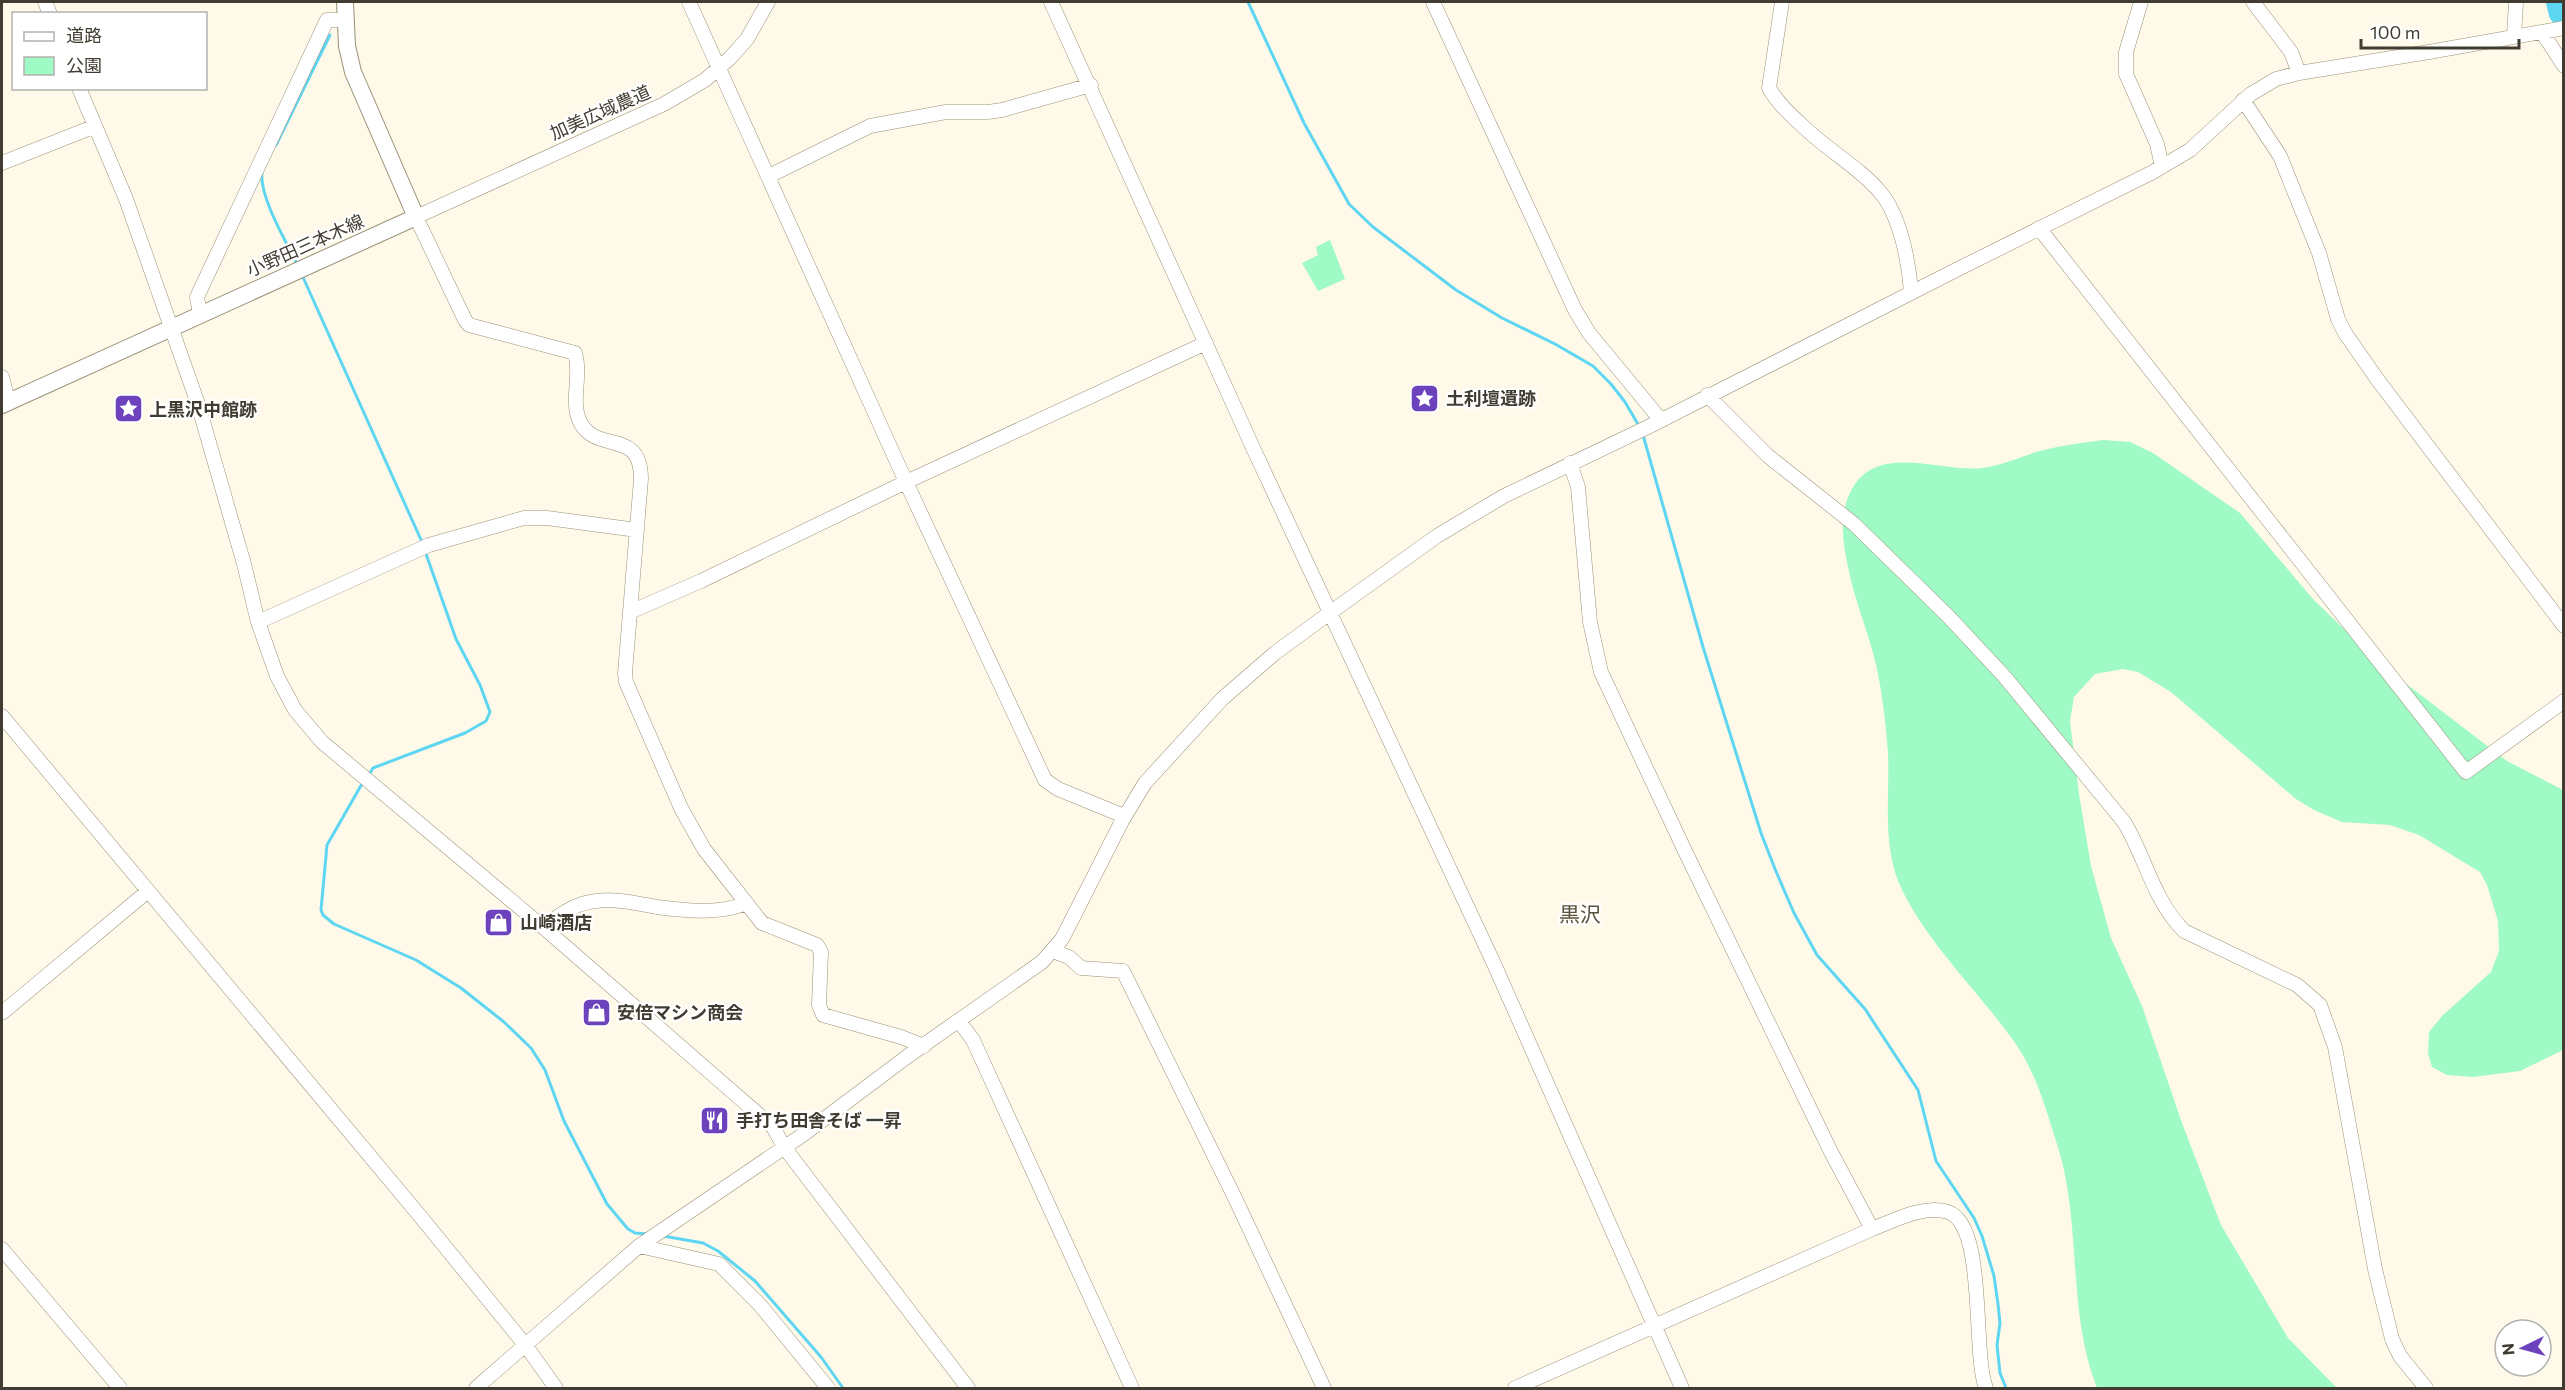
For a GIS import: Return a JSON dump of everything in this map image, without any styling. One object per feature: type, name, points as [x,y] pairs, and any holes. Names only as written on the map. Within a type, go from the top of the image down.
[{"type":"main road","points":[[345,2],[347,46],[353,72],[416,217]]},
{"type":"main road","name":"小野田三本木線","points":[[5,403],[416,217]]},
{"type":"street","points":[[689,2],[906,482],[1045,780],[1058,789],[1124,816]]},
{"type":"street","name":"加美広域農道","points":[[416,217],[664,104],[705,80],[720,68],[747,39],[768,2]]},
{"type":"street","points":[[1051,2],[1206,343],[1495,966],[1682,1389]]},
{"type":"street","points":[[1433,2],[1575,310],[1589,333],[1656,422]]},
{"type":"street","points":[[1782,2],[1769,88],[1791,115],[1873,185],[1887,201],[1908,259],[1911,292]]},
{"type":"street","points":[[2141,2],[2124,63],[2126,74],[2157,144],[2162,167]]},
{"type":"street","points":[[2253,2],[2291,52],[2299,73]]},
{"type":"street","points":[[2514,37],[2516,2]]},
{"type":"street","points":[[200,314],[197,297],[327,20],[345,20]]},
{"type":"street","points":[[476,1389],[644,1243],[784,1147],[1036,967],[1062,939],[1124,816],[1152,774],[1221,699],[1275,653],[1330,612],[1470,515],[2162,167],[2190,150],[2243,100],[2276,79],[2299,73],[2552,30],[2564,66]]},
{"type":"street","points":[[769,176],[870,126],[946,112],[1002,110],[1091,86]]},
{"type":"street","points":[[80,90],[93,127],[126,199],[198,404],[244,564],[258,622],[277,676],[295,710],[322,742],[543,927],[773,1127],[784,1147],[968,1389]]},
{"type":"street","points":[[2243,100],[2280,156],[2313,235],[2338,319],[2345,333],[2377,379],[2564,626]]},
{"type":"street","points":[[2,163],[93,127]]},
{"type":"street","points":[[416,217],[469,325],[576,353],[576,407],[580,423],[596,437],[626,447],[637,455],[640,461],[626,682],[681,808],[704,849],[756,918],[768,928],[817,945],[820,952],[819,1005],[823,1015],[901,1037],[924,1046]]},
{"type":"street","points":[[2039,228],[2466,772],[2564,701]]},
{"type":"street","points":[[630,612],[701,581],[906,482],[1206,343]]},
{"type":"street","points":[[2,377],[5,403]]},
{"type":"street","points":[[1707,395],[1768,456],[1854,524],[2004,676],[2124,822],[2133,837],[2156,893],[2171,918],[2184,931],[2297,985],[2320,1005],[2335,1047],[2375,1269],[2392,1339],[2400,1356],[2426,1389]]},
{"type":"street","points":[[1570,463],[1578,487],[1594,644],[1611,695],[1831,1152],[1872,1229]]},
{"type":"street","points":[[258,622],[429,546],[524,518],[546,518],[637,530]]},
{"type":"street","points":[[2,716],[236,994],[526,1346],[556,1389]]},
{"type":"street","points":[[2,1013],[148,891]]},
{"type":"street","points":[[543,927],[568,910],[603,900],[622,900],[694,911],[727,910],[746,904]]},
{"type":"street","points":[[1052,951],[1069,957],[1081,968],[1123,971],[1235,1198],[1324,1389]]},
{"type":"street","points":[[958,1021],[973,1040],[1132,1389]]},
{"type":"street","points":[[1515,1389],[1872,1229],[1929,1211],[1948,1212],[1958,1218],[1969,1241],[1974,1265],[1986,1389]]},
{"type":"street","points":[[644,1243],[718,1264],[760,1305],[828,1389]]},
{"type":"street","points":[[2,1249],[120,1389]]},
{"type":"green space","points":[[1330,240],[1345,279],[1318,291],[1302,263],[1318,255],[1316,247]]},
{"type":"green space","points":[[2103,440],[2130,442],[2153,453],[2240,513],[2313,599],[2379,663],[2507,761],[2563,790],[2563,1050],[2520,1071],[2473,1077],[2447,1075],[2432,1067],[2428,1053],[2429,1032],[2442,1016],[2491,972],[2499,951],[2498,921],[2487,885],[2480,872],[2419,835],[2390,825],[2342,822],[2314,810],[2296,799],[2171,692],[2138,672],[2123,669],[2095,674],[2074,697],[2070,721],[2079,794],[2091,866],[2111,938],[2142,1006],[2182,1123],[2221,1225],[2288,1338],[2337,1388],[2097,1388],[2087,1358],[2081,1328],[2073,1234],[2064,1171],[2039,1089],[2013,1040],[1927,931],[1914,912],[1896,875],[1889,841],[1888,753],[1881,693],[1875,660],[1851,581],[1844,546],[1844,514],[1850,494],[1855,484],[1867,472],[1881,465],[1915,463],[1983,468],[2044,450]]},
{"type":"waterway","points":[[1248,2],[1304,123],[1349,204],[1373,227],[1456,290],[1502,318],[1593,366],[1625,402],[1639,426]]},
{"type":"waterway","points":[[2556,2],[2559,14],[2564,19]]},
{"type":"waterway","points":[[276,145],[330,35]]},
{"type":"waterway","points":[[262,172],[262,182],[269,207],[298,266]]},
{"type":"waterway","points":[[302,275],[422,542]]},
{"type":"waterway","points":[[1643,435],[1703,647],[1761,833],[1775,869],[1794,913],[1817,955],[1865,1009],[1918,1090],[1936,1161],[1974,1218],[1982,1236],[1994,1276],[2000,1323],[1997,1345],[2000,1373],[2006,1388]]},
{"type":"waterway","points":[[369,775],[373,768],[465,733],[486,721],[490,712],[480,685],[456,639],[425,551]]},
{"type":"waterway","points":[[363,782],[327,845],[321,910],[323,915],[334,924],[416,960],[461,988],[504,1022],[531,1048],[545,1070],[564,1121],[607,1204],[628,1229],[635,1233],[648,1234]]},
{"type":"waterway","points":[[663,1236],[703,1243],[718,1251],[755,1281],[821,1357],[843,1388]]},
{"type":"place","name":"土利壇遺跡","points":[[1425,398]]},
{"type":"place","name":"上黒沢中館跡","points":[[128,409]]},
{"type":"place","name":"山崎酒店","points":[[499,922]]},
{"type":"place","name":"安倍マシン商会","points":[[596,1012]]},
{"type":"place","name":"手打ち田舎そば 一昇","points":[[715,1120]]},
{"type":"district","name":"黒沢","points":[[1580,913]]}]
